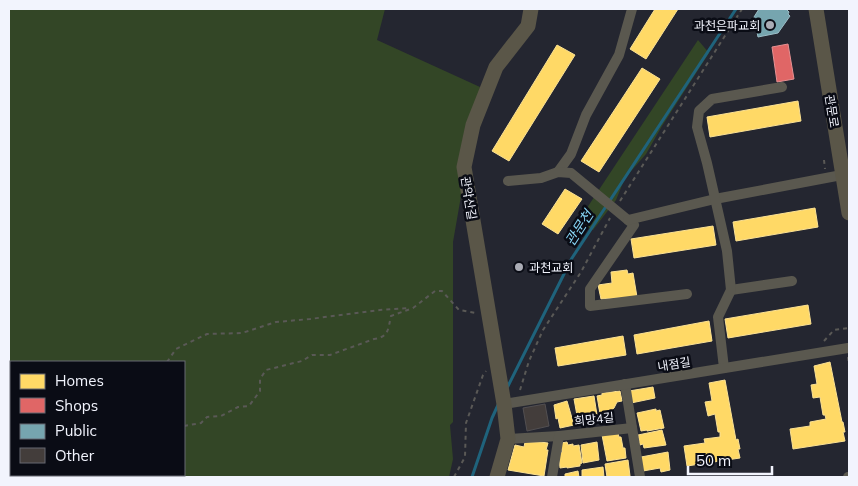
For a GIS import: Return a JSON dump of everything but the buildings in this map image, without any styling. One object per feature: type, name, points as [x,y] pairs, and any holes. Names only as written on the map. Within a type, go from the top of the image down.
[{"type":"street","name":"관악산길","points":[[503,403],[464,167],[474,125],[496,67],[528,26],[531,9]]},
{"type":"street","points":[[558,172],[571,154],[586,115],[619,56],[632,9]]},
{"type":"street","name":"관문로","points":[[816,9],[846,174],[849,213]]},
{"type":"street","points":[[724,368],[718,317],[730,290],[727,251],[697,127],[699,111],[712,99],[782,87]]},
{"type":"street","points":[[508,181],[541,178],[558,172],[571,173],[634,224],[590,290],[590,306],[687,294]]},
{"type":"street","points":[[628,220],[715,199],[846,174]]},
{"type":"street","points":[[730,290],[792,281]]},
{"type":"street","name":"내점길","points":[[503,403],[848,348]]},
{"type":"street","name":"희망4길","points":[[625,384],[640,477]]},
{"type":"street","points":[[496,477],[508,439],[503,403]]},
{"type":"street","name":"희망4길","points":[[508,439],[559,436],[632,428]]},
{"type":"street","name":"희망4길","points":[[552,477],[559,436]]},
{"type":"path","points":[[185,426],[200,423],[207,418],[221,416],[238,407],[249,406],[260,391],[260,379],[266,370],[302,361],[312,355],[330,355],[374,339],[382,338],[387,333],[391,316],[413,308],[435,291],[442,291],[459,310],[477,313],[488,311]]},
{"type":"path","points":[[168,361],[176,349],[207,334],[242,332],[276,322],[413,308]]},
{"type":"path","points":[[811,354],[834,330],[849,328]]},
{"type":"path","points":[[454,477],[465,457],[466,423],[483,375],[497,366]]},
{"type":"green space","points":[[9,9],[385,9],[377,40],[480,87],[453,242],[453,422],[450,425],[453,459],[449,477],[9,477]]},
{"type":"green space","points":[[698,40],[709,53],[646,154],[625,178],[616,200],[593,230],[577,223]]},
{"type":"waterway","name":"관문천","points":[[507,388],[572,258],[736,9]]},
{"type":"waterway","name":"관문천","points":[[472,477],[498,405]]},
{"type":"place","name":"과천은파교회","points":[[770,25]]},
{"type":"place","name":"과천교회","points":[[519,267]]}]
